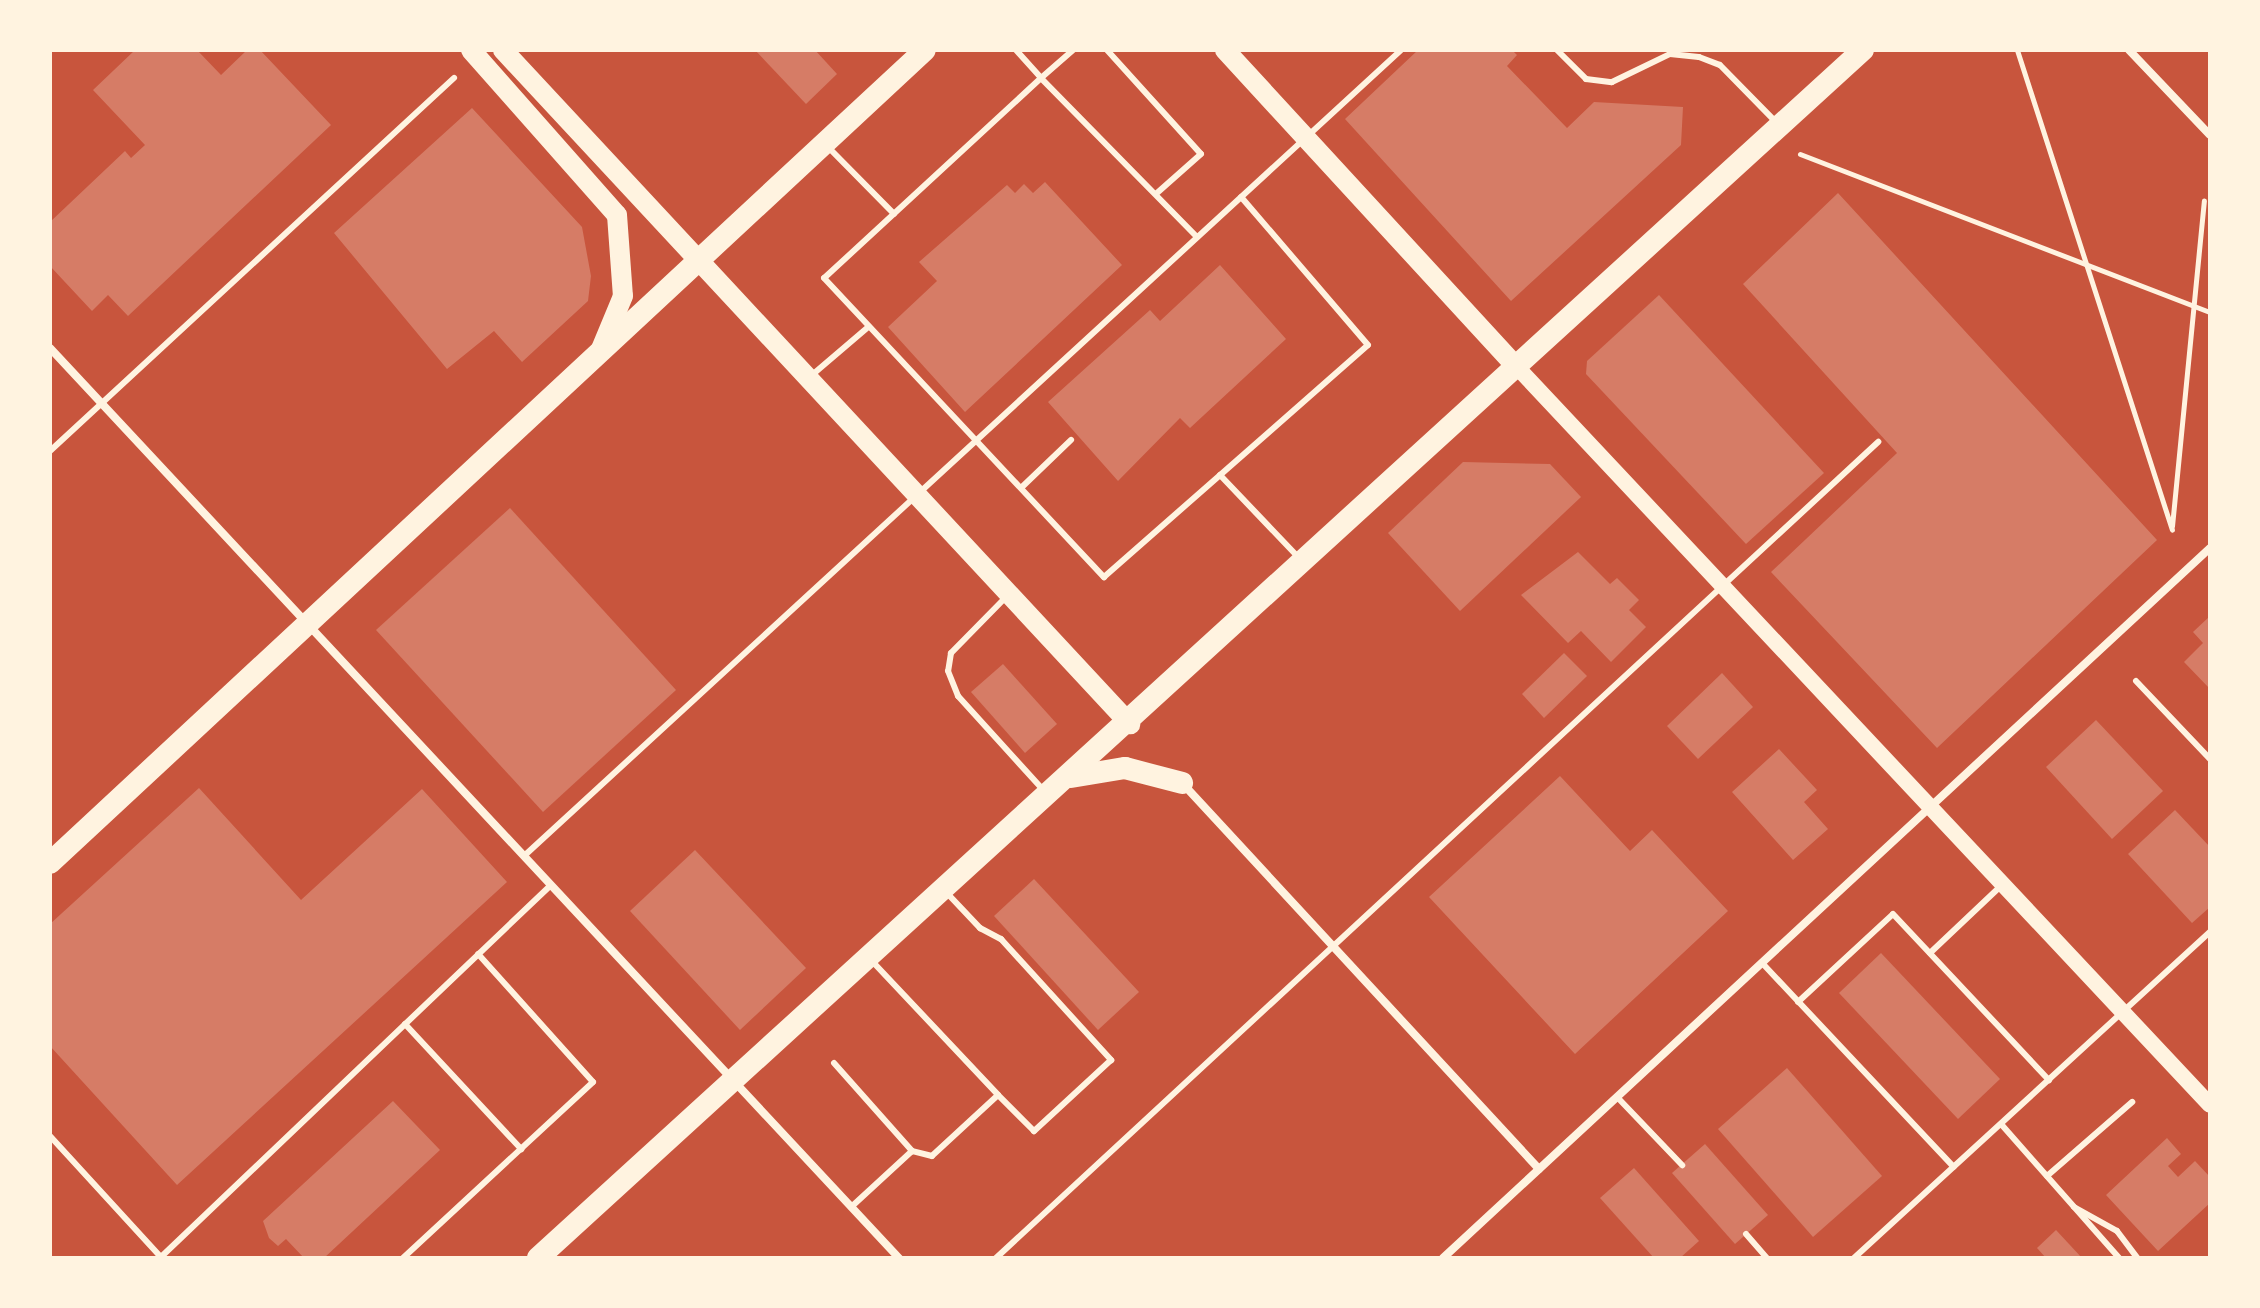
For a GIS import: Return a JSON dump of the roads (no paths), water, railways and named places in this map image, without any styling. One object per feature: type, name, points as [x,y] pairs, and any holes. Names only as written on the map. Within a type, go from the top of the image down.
[{"type":"highway","points":[[50,863],[704,261],[925,50]]},
{"type":"highway","points":[[538,1258],[732,1079],[1130,724],[1863,50]]},
{"type":"highway","points":[[1070,778],[1125,768],[1182,783]]},
{"type":"main road","points":[[471,50],[606,197],[622,232],[623,296],[595,360]]},
{"type":"main road","points":[[503,50],[704,261],[1130,724]]},
{"type":"main road","points":[[1225,50],[1517,367],[2210,1105]]},
{"type":"street","points":[[2129,50],[2210,135]]},
{"type":"street","points":[[50,348],[899,1258]]},
{"type":"street","points":[[1443,1258],[1764,965],[2210,548]]},
{"type":"street","points":[[1182,783],[1539,1169]]},
{"type":"lane","points":[[1016,50],[1197,237]]},
{"type":"lane","points":[[1073,50],[824,278],[867,328],[975,437],[1104,577],[1368,345],[1241,197]]},
{"type":"lane","points":[[1107,50],[1201,154],[1156,194]]},
{"type":"lane","points":[[524,856],[915,492],[1401,50]]},
{"type":"lane","points":[[1557,50],[1586,79],[1612,82],[1670,54],[1699,57],[1720,65],[1781,127]]},
{"type":"lane","points":[[50,451],[454,78]]},
{"type":"lane","points":[[825,145],[894,214]]},
{"type":"lane","points":[[810,377],[867,328]]},
{"type":"lane","points":[[1022,487],[1071,440]]},
{"type":"lane","points":[[996,1258],[1336,947],[1878,442]]},
{"type":"lane","points":[[1220,475],[1304,564]]},
{"type":"lane","points":[[1009,594],[951,653],[948,671],[958,696],[1049,796]]},
{"type":"lane","points":[[2136,681],[2210,759]]},
{"type":"lane","points":[[1930,953],[2003,884]]},
{"type":"lane","points":[[50,1136],[162,1258],[551,885]]},
{"type":"lane","points":[[868,957],[1034,1131],[1111,1060],[1001,939],[980,928],[944,890]]},
{"type":"lane","points":[[1798,1002],[1893,914],[2049,1080]]},
{"type":"lane","points":[[1854,1258],[2210,932]]},
{"type":"lane","points":[[403,1258],[412,1255],[593,1082],[478,954]]},
{"type":"lane","points":[[1764,965],[1954,1167]]},
{"type":"lane","points":[[405,1024],[521,1149]]},
{"type":"lane","points":[[834,1063],[912,1151],[932,1156],[998,1095]]},
{"type":"lane","points":[[1618,1098],[1682,1165]]},
{"type":"lane","points":[[2047,1176],[2132,1102]]},
{"type":"lane","points":[[2001,1124],[2119,1258]]},
{"type":"lane","points":[[851,1207],[912,1151]]},
{"type":"lane","points":[[2074,1207],[2117,1231],[2137,1258]]},
{"type":"lane","points":[[1746,1234],[1767,1258]]}]
